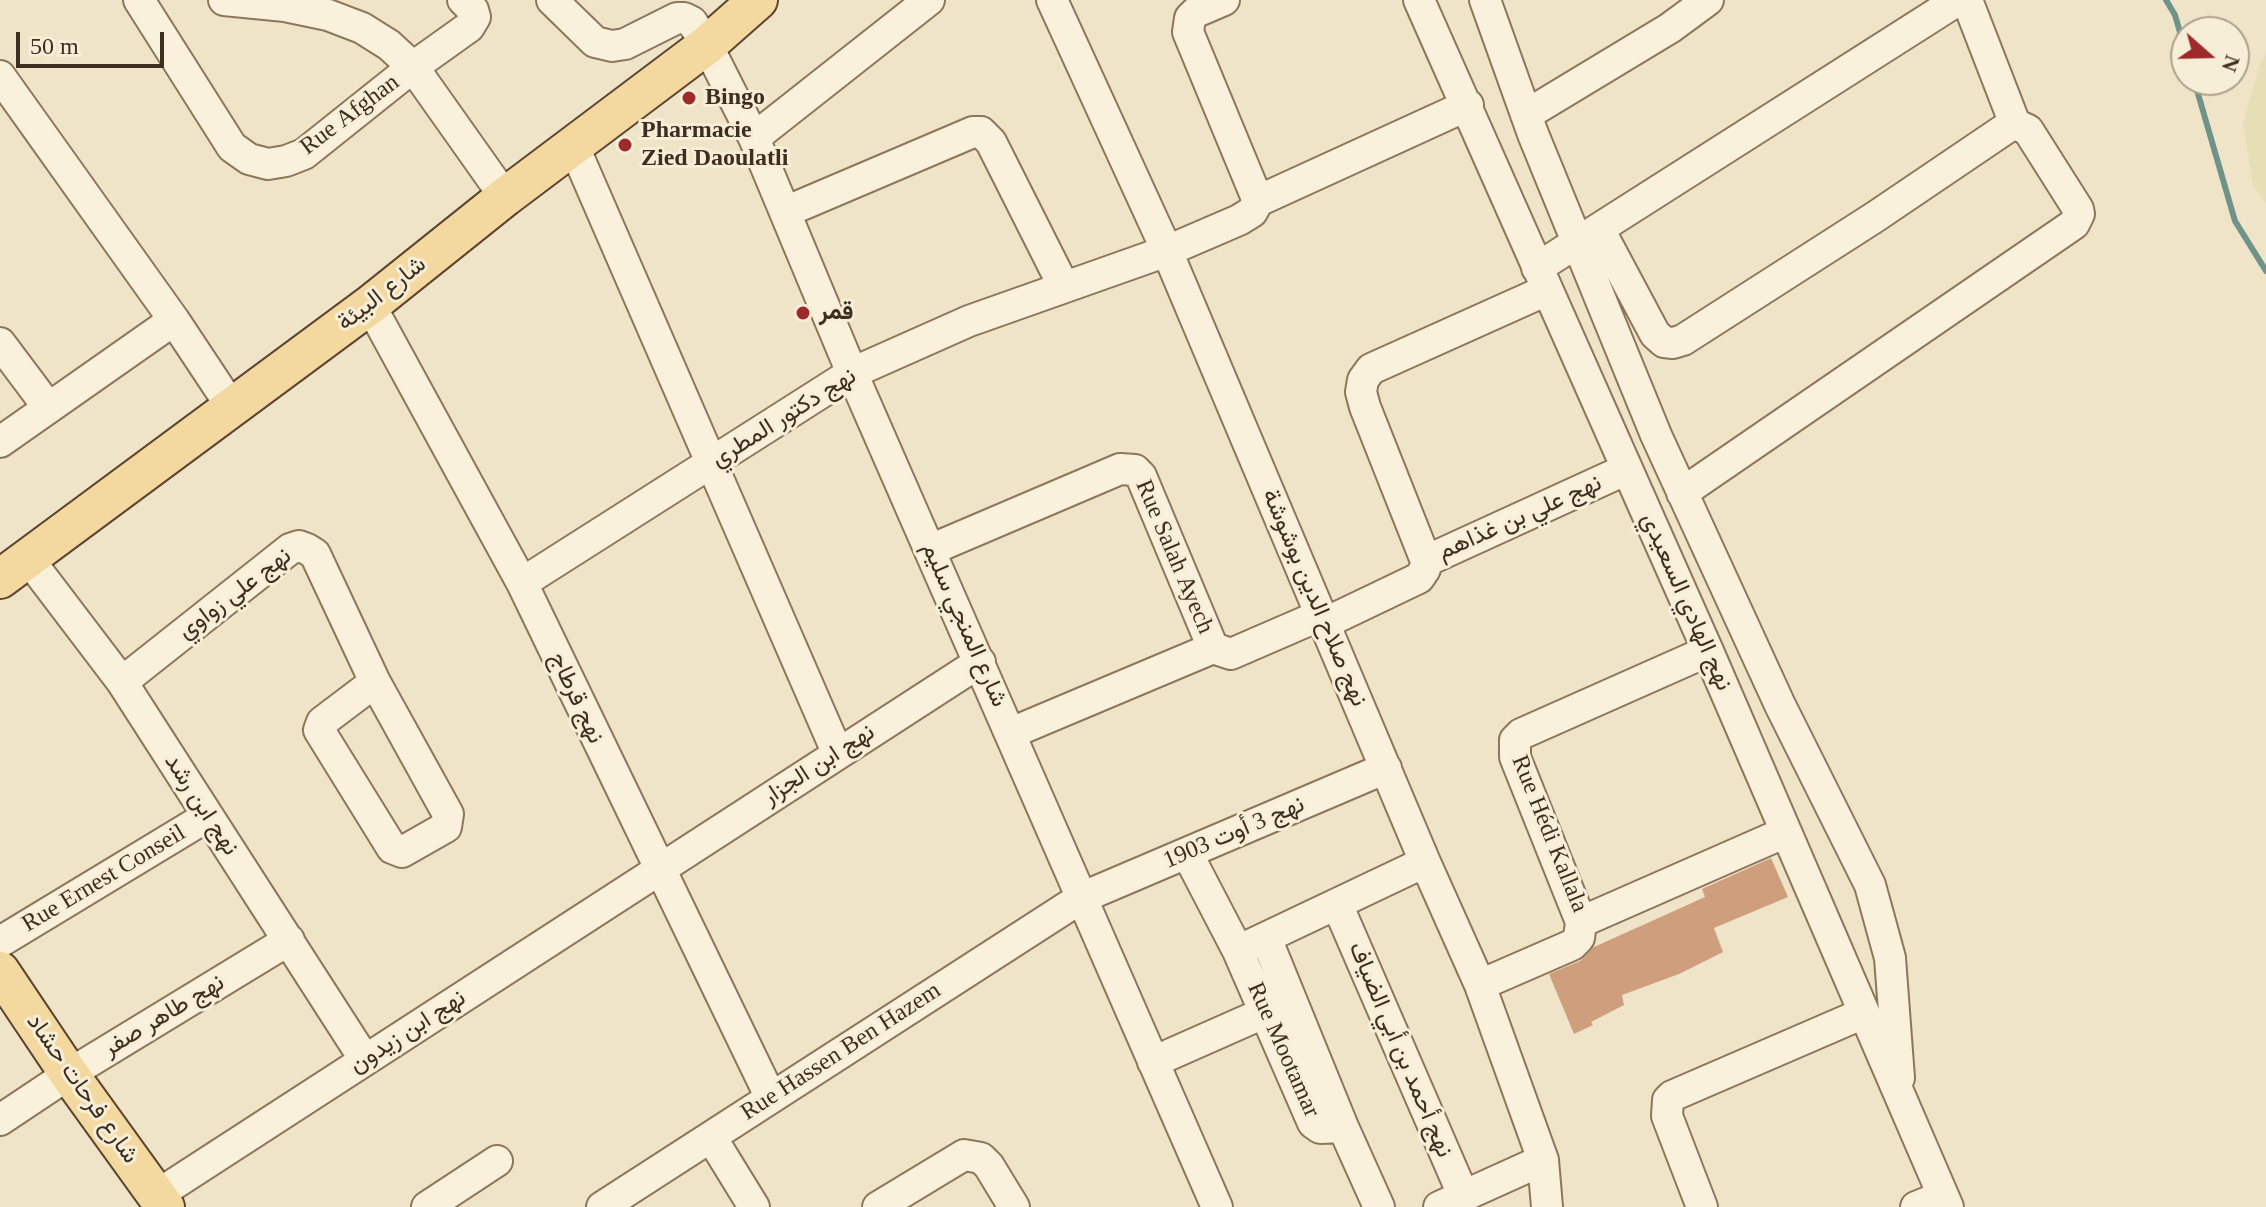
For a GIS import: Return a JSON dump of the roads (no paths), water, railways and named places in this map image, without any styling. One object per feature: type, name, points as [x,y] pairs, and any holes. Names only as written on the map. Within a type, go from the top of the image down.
[{"type":"main road","name":"شارع البيئة","points":[[14,568],[370,305],[505,197],[574,147],[697,21],[758,0]]},
{"type":"main road","name":"شارع فرحات حشاد","points":[[0,971],[69,1074],[161,1201]]},
{"type":"street","name":"Rue Afghan","points":[[139,0],[232,147],[249,159],[268,164],[304,154],[413,67],[469,27],[475,17],[468,5]]},
{"type":"street","points":[[224,0],[285,6],[328,15],[362,28],[389,45],[413,67],[505,197]]},
{"type":"street","points":[[552,0],[595,42],[612,46],[625,44],[677,18],[697,21]]},
{"type":"street","points":[[754,138],[929,0]]},
{"type":"street","name":"نهج صلاح الدين بوشوشة","points":[[1052,0],[1167,251],[1480,985],[1543,1160],[1547,1207]]},
{"type":"street","points":[[1224,0],[1196,12],[1190,18],[1188,32],[1258,201]]},
{"type":"street","name":"نهج الهادي السعيدي","points":[[1419,0],[1708,651],[1864,1013],[1899,1096],[1936,1203]]},
{"type":"street","points":[[1485,0],[1550,178],[1655,334],[1664,342],[1673,343],[1696,332],[2015,124]]},
{"type":"street","points":[[1526,115],[1670,28],[1708,0]]},
{"type":"street","name":"نهج علي بن غذاهم","points":[[1627,469],[1426,561],[1365,407],[1361,392],[1363,380],[1371,369],[1542,279],[1588,236],[1958,0]]},
{"type":"street","points":[[1682,493],[2074,224],[2078,209],[2028,130],[2015,124],[1967,0]]},
{"type":"street","name":"شارع المنجي سليم","points":[[697,21],[754,138],[852,373],[1217,1207]]},
{"type":"street","points":[[0,76],[174,320],[231,406]]},
{"type":"street","name":"نهج دكتور المطري","points":[[522,583],[852,373],[969,321],[1167,251],[1239,220],[1252,212],[1258,201],[1468,105]]},
{"type":"street","points":[[785,212],[973,132],[981,132],[991,142],[1064,287]]},
{"type":"street","points":[[1485,146],[1550,178]]},
{"type":"street","points":[[574,147],[837,752]]},
{"type":"street","points":[[1588,236],[1682,493],[1780,705],[1870,885],[1890,958],[1899,1096]]},
{"type":"street","name":"نهج قرطاج","points":[[370,305],[522,583],[770,1096]]},
{"type":"street","points":[[0,442],[174,320]]},
{"type":"street","points":[[0,343],[48,407]]},
{"type":"street","name":"Rue Salah Ayech","points":[[930,550],[1120,469],[1135,470],[1141,476],[1213,648],[1011,733]]},
{"type":"street","name":"نهج علي زواوي","points":[[122,682],[290,549],[299,546],[315,554],[375,682],[448,814],[446,827],[402,852],[392,848],[319,730],[322,722],[375,682]]},
{"type":"street","points":[[1213,648],[1231,654],[1323,619],[1419,578],[1426,561]]},
{"type":"street","name":"نهج ابن رشد","points":[[14,568],[122,682],[365,1060]]},
{"type":"street","name":"Rue Hédi Kallala","points":[[1708,651],[1521,734],[1515,740],[1515,757],[1581,922],[1786,832]]},
{"type":"street","name":"نهج ابن الجزار","points":[[658,869],[980,662]]},
{"type":"street","name":"نهج 3 أوت 1903","points":[[1081,898],[1386,768]]},
{"type":"street","name":"Rue Ernest Conseil","points":[[0,942],[208,816]]},
{"type":"street","name":"Rue Mootamar","points":[[1187,853],[1238,951],[1313,1123],[1320,1128],[1343,1127],[1266,938]]},
{"type":"street","points":[[1238,951],[1425,862]]},
{"type":"street","name":"نهج ابن زيدون","points":[[161,1201],[365,1060],[658,869]]},
{"type":"street","name":"Rue Hassen Ben Hazem","points":[[602,1207],[1081,898]]},
{"type":"street","name":"نهج أحمد بن أبي الضياف","points":[[1337,904],[1451,1202]]},
{"type":"street","points":[[1480,985],[1572,945],[1579,938],[1581,922]]},
{"type":"street","name":"نهج طاهر صفر","points":[[0,1120],[69,1074],[289,940]]},
{"type":"street","points":[[1153,1062],[1266,1012]]},
{"type":"street","points":[[1702,1207],[1667,1116],[1668,1100],[1864,1013]]},
{"type":"street","points":[[1343,1127],[1379,1207]]},
{"type":"street","points":[[711,1137],[754,1207]]},
{"type":"street","points":[[878,1207],[964,1155],[981,1158],[989,1166],[1014,1207]]},
{"type":"street","points":[[1451,1202],[1543,1160]]},
{"type":"street","points":[[427,1207],[497,1161]]},
{"type":"waterway","points":[[2166,0],[2175,16]]},
{"type":"waterway","points":[[2199,96],[2235,221],[2266,271]]},
{"type":"place","name":"Bingo","points":[[689,98]]},
{"type":"place","name":"Pharmacie Zied Daoulatli","points":[[625,145]]},
{"type":"place","name":"قمر","points":[[803,313]]}]
